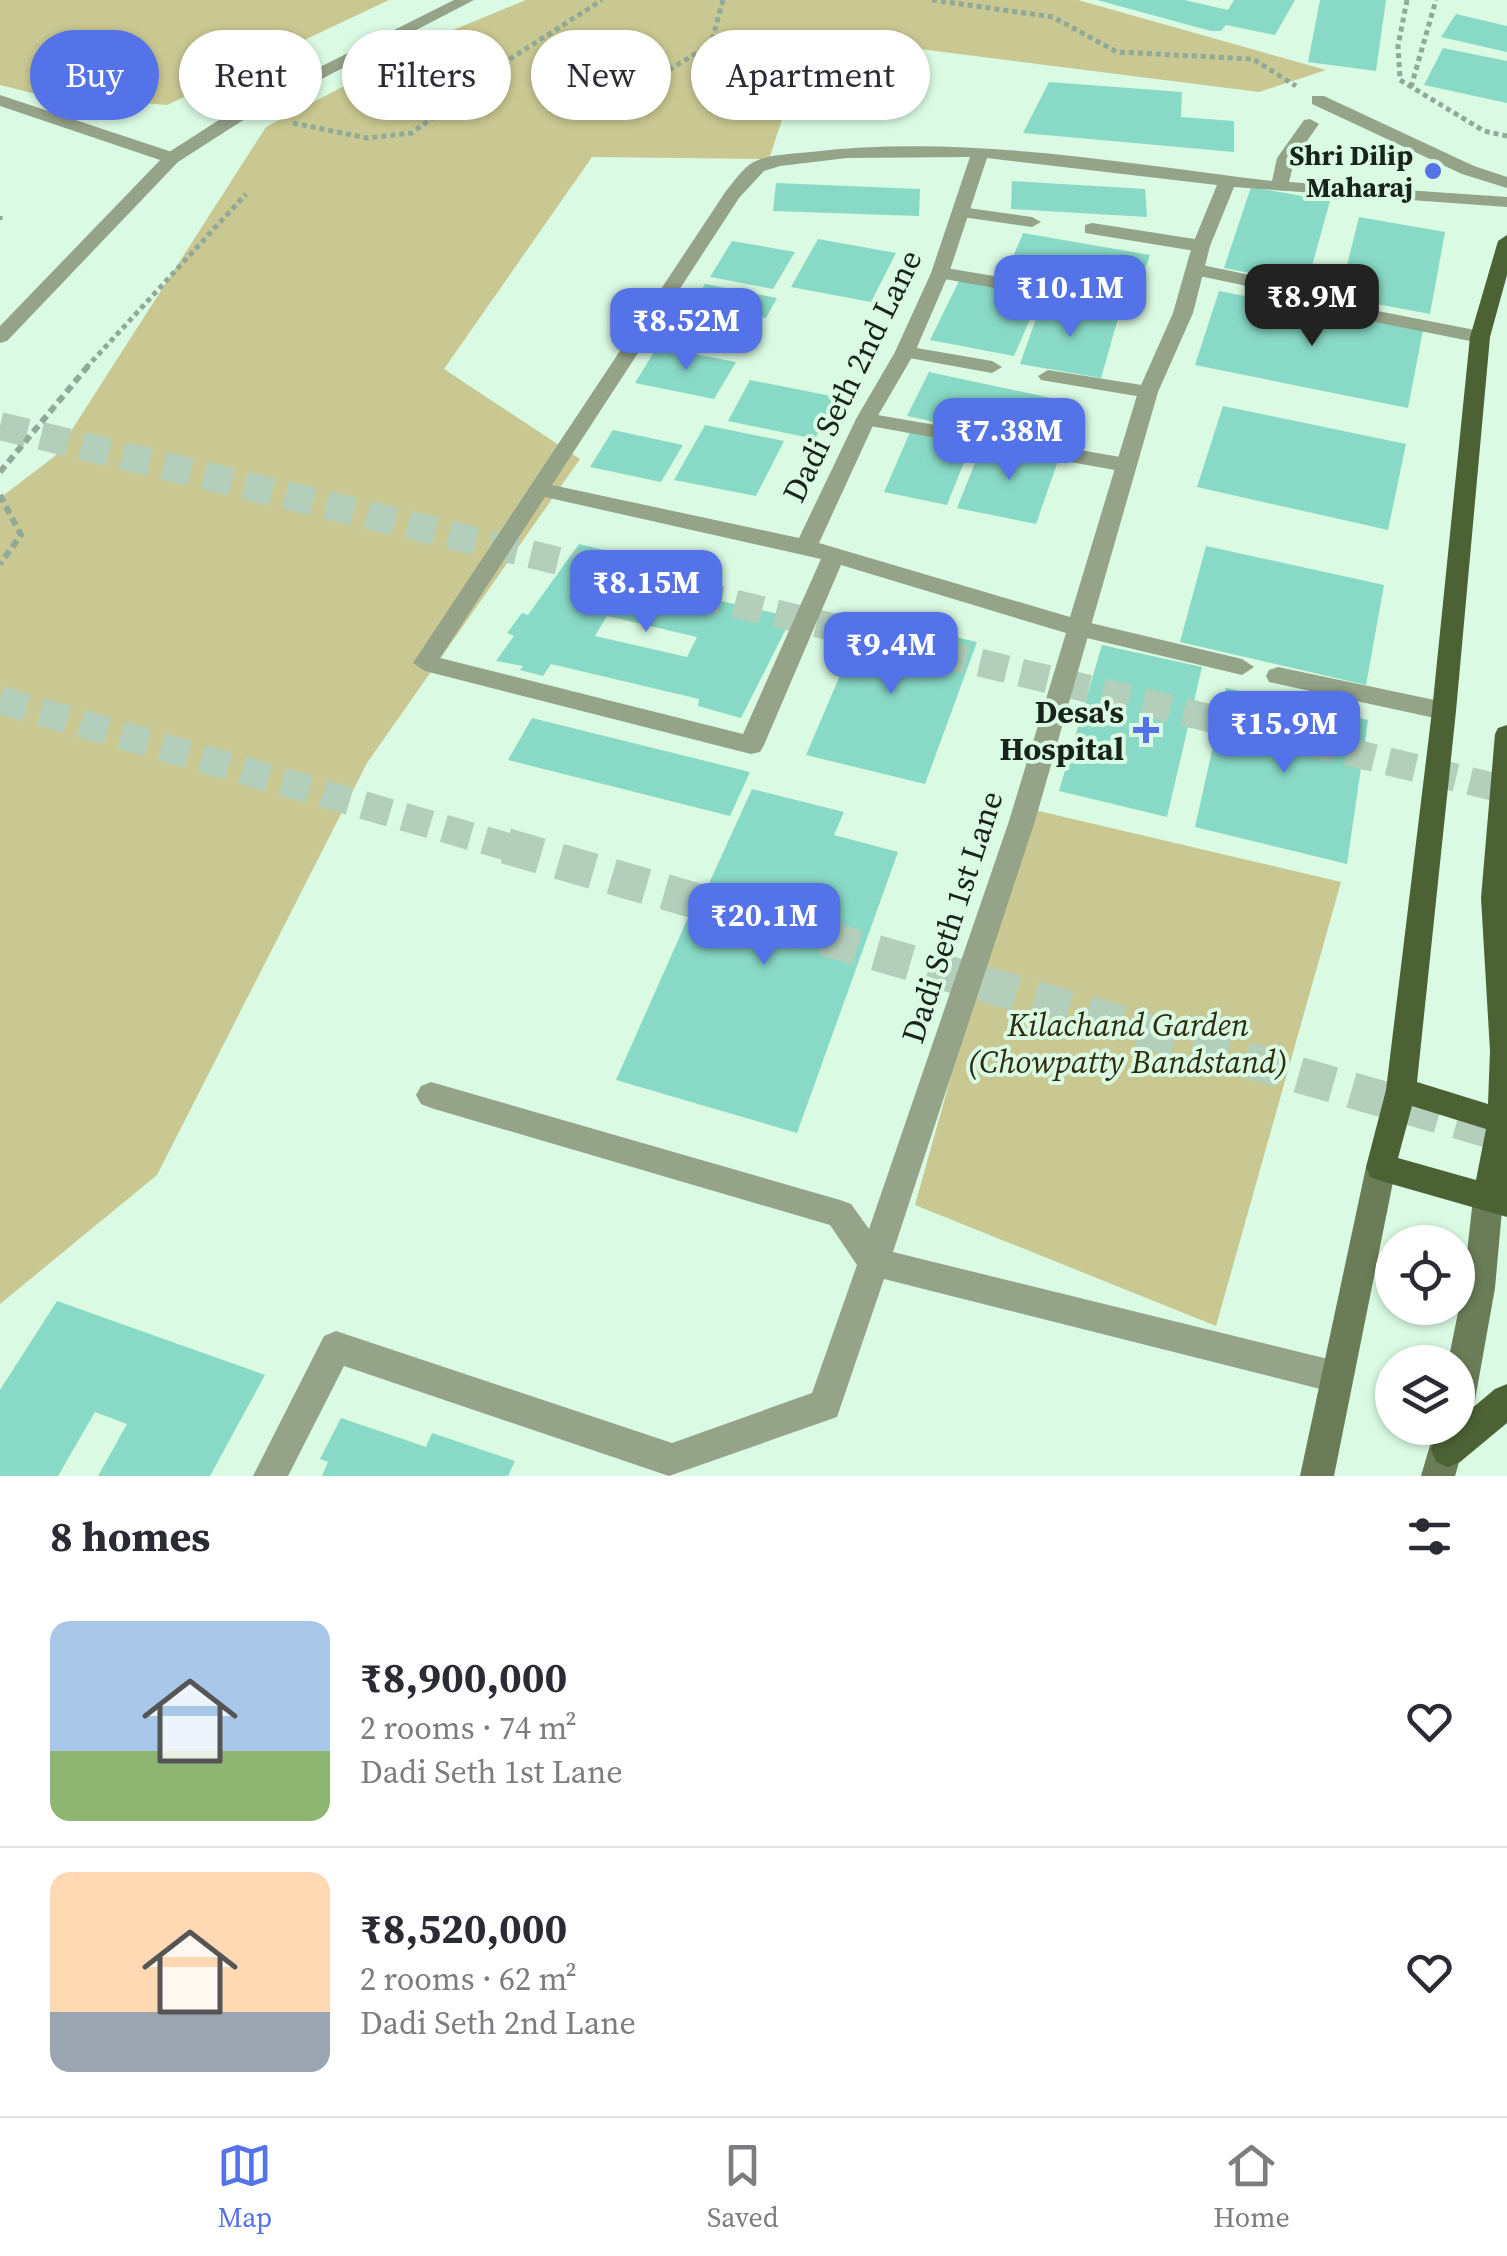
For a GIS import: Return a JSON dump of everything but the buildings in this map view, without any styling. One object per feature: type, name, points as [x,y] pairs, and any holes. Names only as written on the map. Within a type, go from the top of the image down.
[{"type":"main road","points":[[1317,1476],[1402,1090],[1480,337],[1507,241]]},
{"type":"main road","points":[[1468,1345],[1497,1201],[1504,1122],[1505,1051],[1495,898],[1507,734]]},
{"type":"main road","points":[[1402,1090],[1504,1122]]},
{"type":"main road","points":[[1382,1167],[1497,1201]]},
{"type":"main road","points":[[1446,1451],[1507,1401]]},
{"type":"street","points":[[322,73],[466,0]]},
{"type":"street","points":[[0,100],[172,158]]},
{"type":"street","points":[[1318,100],[1468,170],[1507,183]]},
{"type":"street","points":[[0,338],[172,158],[232,120]]},
{"type":"street","points":[[1279,187],[1286,158],[1310,124]]},
{"type":"street","points":[[834,556],[751,746],[424,663],[732,195],[758,167],[847,153],[980,152],[1279,187],[1507,202]]},
{"type":"street","name":"Dadi Seth 2nd Lane","points":[[980,152],[940,272],[905,352],[866,419],[806,547],[1078,628],[1242,668]]},
{"type":"street","name":"Dadi Seth 1st Lane","points":[[270,1476],[336,1347],[672,1460],[825,1405],[1022,821],[1148,392],[1228,179]]},
{"type":"street","points":[[961,212],[1032,222]]},
{"type":"street","points":[[1092,229],[1202,246]]},
{"type":"street","points":[[1197,270],[1304,292]]},
{"type":"street","points":[[940,272],[1012,285]]},
{"type":"street","points":[[1347,312],[1480,337]]},
{"type":"street","points":[[905,352],[992,366]]},
{"type":"street","points":[[1048,376],[1148,392]]},
{"type":"street","points":[[866,419],[1126,465]]},
{"type":"street","points":[[539,489],[806,547]]},
{"type":"street","points":[[1278,676],[1444,711]]},
{"type":"street","points":[[432,1095],[840,1214],[874,1262],[1336,1377]]},
{"type":"path","points":[[273,120],[367,138],[412,133],[510,59],[602,0]]},
{"type":"path","points":[[671,69],[711,44],[723,0]]},
{"type":"path","points":[[932,0],[1053,17],[1117,52],[1253,59],[1318,100]]},
{"type":"path","points":[[1407,0],[1398,46],[1400,80],[1484,132],[1507,136]]},
{"type":"path","points":[[1411,87],[1436,0]]},
{"type":"path","points":[[0,472],[104,347],[246,194]]},
{"type":"path","points":[[0,495],[21,535],[0,564]]},
{"type":"green space","points":[[0,0],[389,0],[322,32],[179,30],[179,99],[167,105],[159,104],[159,30],[30,30],[30,92],[0,85]]},
{"type":"green space","points":[[526,0],[1078,0],[1326,70],[1259,92],[930,50],[930,30],[691,30],[691,120],[782,120],[769,159],[592,157],[444,369],[580,459],[367,763],[157,1175],[0,1304],[0,498],[55,456],[266,127],[279,120],[322,120],[322,98],[342,87],[342,120],[511,120],[511,30],[453,30]]},
{"type":"green space","name":"Kilachand Garden (Chowpatty Bandstand)","points":[[1026,808],[1341,882],[1216,1326],[915,1205]]},
{"type":"tunnel","points":[[0,426],[1507,790]]},
{"type":"tunnel","points":[[0,700],[515,849]]},
{"type":"tunnel","points":[[506,846],[1507,1135]]},
{"type":"place","name":"Shri Dilip Maharaj","points":[[1433,171]]},
{"type":"place","name":"Desa's Hospital","points":[[1146,730]]}]
